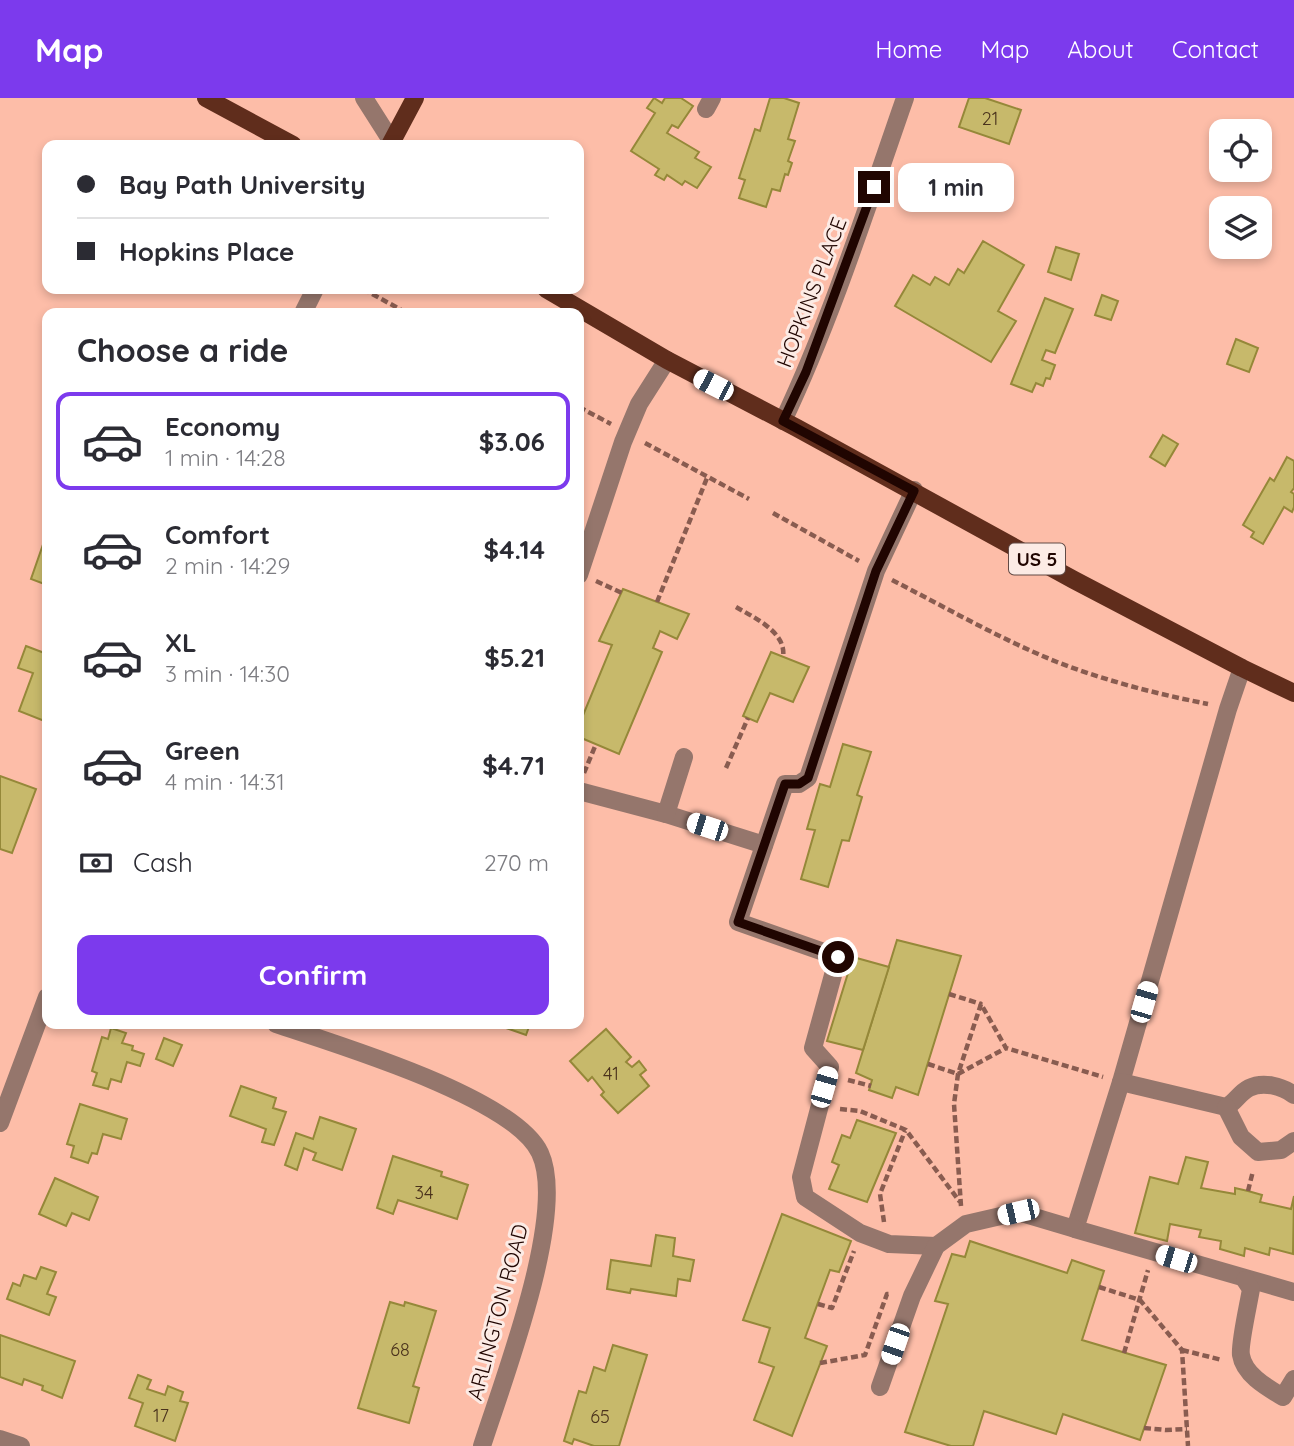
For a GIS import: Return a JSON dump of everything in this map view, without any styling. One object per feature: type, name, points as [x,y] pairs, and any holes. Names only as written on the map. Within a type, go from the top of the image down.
[{"type":"main road","points":[[206,98],[284,140]]},
{"type":"main road","points":[[393,140],[415,98]]},
{"type":"main road","name":"US 5","points":[[555,294],[578,308]]},
{"type":"main road","name":"US 5","points":[[584,311],[667,360],[914,491],[1074,580],[1242,668],[1294,692]]},
{"type":"street","points":[[364,98],[389,140]]},
{"type":"street","name":"HOPKINS PLACE","points":[[783,421],[811,360],[905,98]]},
{"type":"street","points":[[584,560],[623,442],[639,404],[667,360]]},
{"type":"street","points":[[914,491],[876,571],[808,778],[799,784],[785,784],[738,922],[838,957],[813,1048],[830,1067],[802,1177],[805,1197],[860,1233],[889,1244],[936,1246]]},
{"type":"street","points":[[1075,1228],[1121,1082],[1242,668]]},
{"type":"street","points":[[666,814],[684,757]]},
{"type":"street","points":[[584,792],[666,814],[764,845]]},
{"type":"street","points":[[0,1123],[42,1010]]},
{"type":"street","name":"ARLINGTON ROAD","points":[[290,1029],[422,1076],[484,1104],[521,1129],[539,1149],[547,1170],[545,1233],[528,1299],[482,1446]]},
{"type":"street","points":[[1121,1082],[1226,1107]]},
{"type":"street","points":[[1226,1107],[1248,1088],[1257,1086],[1277,1087],[1294,1095]]},
{"type":"street","points":[[1226,1107],[1241,1137],[1258,1152],[1281,1150],[1294,1141]]},
{"type":"street","points":[[880,1387],[912,1296],[936,1246],[966,1224],[1018,1212],[1245,1280],[1294,1292]]},
{"type":"street","points":[[1245,1280],[1251,1289],[1241,1356],[1258,1380],[1283,1397],[1294,1379]]},
{"type":"street","points":[[0,1438],[21,1446]]},
{"type":"path","points":[[372,294],[395,307]]},
{"type":"path","points":[[584,410],[612,425]]},
{"type":"path","points":[[636,438],[749,499]]},
{"type":"path","points":[[657,602],[707,478]]},
{"type":"path","points":[[773,513],[866,565]]},
{"type":"path","points":[[886,576],[1003,638],[1058,662],[1117,682],[1216,705]]},
{"type":"path","points":[[736,607],[770,628],[781,643],[783,657]]},
{"type":"path","points":[[726,768],[748,718]]},
{"type":"path","points":[[584,772],[596,744]]},
{"type":"path","points":[[949,994],[981,1004],[1006,1048],[1121,1082]]},
{"type":"path","points":[[966,1224],[960,1202],[954,1104],[958,1074],[981,1004]]},
{"type":"path","points":[[928,1064],[958,1074],[1006,1048]]},
{"type":"path","points":[[818,1107],[860,1111],[906,1130],[960,1202]]},
{"type":"path","points":[[889,1244],[880,1194],[906,1130]]},
{"type":"path","points":[[818,1304],[832,1308],[860,1233]]},
{"type":"path","points":[[1124,1353],[1153,1252]]},
{"type":"path","points":[[1099,1287],[1140,1300],[1182,1350],[1188,1446]]},
{"type":"path","points":[[820,1363],[865,1355],[887,1294],[912,1296]]},
{"type":"path","points":[[1182,1350],[1246,1365]]},
{"type":"path","points":[[1144,1428],[1187,1429]]},
{"type":"building","points":[[654,98],[662,103],[665,98],[681,98],[693,106],[678,128],[672,125],[667,133],[699,152],[695,158],[711,167],[697,188],[685,181],[682,185],[667,175],[664,180],[655,175],[659,169],[631,151],[655,113],[647,108]]},
{"type":"building","points":[[770,98],[784,98],[799,103],[788,139],[795,141],[788,161],[792,163],[788,175],[785,174],[780,191],[772,189],[766,207],[739,198],[745,180],[739,178],[755,129],[760,131]]},
{"type":"building","points":[[969,98],[985,98],[1021,110],[1009,144],[959,127]]},
{"type":"building","points":[[983,241],[1024,265],[998,311],[1016,321],[991,362],[895,306],[913,275],[930,285],[935,277],[949,285],[958,269],[964,273]]},
{"type":"building","points":[[1056,247],[1079,254],[1071,280],[1048,272]]},
{"type":"building","points":[[1102,295],[1118,301],[1111,320],[1095,315]]},
{"type":"building","points":[[1045,298],[1073,309],[1055,353],[1046,350],[1042,360],[1055,365],[1050,379],[1046,378],[1043,386],[1036,383],[1032,392],[1011,384]]},
{"type":"building","points":[[1236,339],[1258,348],[1249,372],[1227,364]]},
{"type":"building","points":[[1163,435],[1178,444],[1165,466],[1150,457]]},
{"type":"building","points":[[1287,457],[1294,461],[1294,488],[1291,492],[1294,494],[1294,507],[1292,512],[1284,507],[1263,544],[1251,537],[1254,532],[1243,525],[1270,478],[1274,481]]},
{"type":"building","points":[[42,547],[42,583],[31,579]]},
{"type":"building","points":[[623,589],[689,614],[677,639],[660,631],[653,648],[662,652],[619,754],[584,739],[584,713],[612,645],[599,641]]},
{"type":"building","points":[[26,646],[42,652],[42,720],[19,711],[33,673],[18,668]]},
{"type":"building","points":[[771,652],[809,667],[793,702],[770,693],[757,722],[743,716]]},
{"type":"building","points":[[843,744],[871,752],[857,795],[862,797],[849,841],[842,840],[828,887],[801,879],[815,830],[807,829],[820,784],[830,787]]},
{"type":"building","points":[[0,776],[36,789],[12,853],[0,849]]},
{"type":"building","points":[[897,940],[961,956],[918,1095],[896,1087],[892,1098],[869,1090],[872,1080],[856,1073]]},
{"type":"building","points":[[853,957],[889,967],[863,1050],[827,1041]]},
{"type":"building","points":[[111,1029],[126,1033],[122,1043],[133,1046],[132,1050],[144,1054],[140,1066],[127,1062],[121,1082],[111,1079],[108,1089],[93,1085],[97,1073],[92,1071],[102,1037],[108,1039]]},
{"type":"building","points":[[509,1029],[528,1029],[526,1035]]},
{"type":"building","points":[[606,1029],[631,1057],[626,1062],[632,1067],[639,1061],[646,1070],[640,1075],[649,1086],[618,1113],[601,1095],[604,1092],[592,1077],[588,1081],[570,1061]]},
{"type":"building","points":[[164,1038],[182,1045],[173,1066],[156,1059]]},
{"type":"building","points":[[241,1086],[276,1098],[273,1108],[286,1112],[274,1145],[262,1142],[266,1129],[230,1116]]},
{"type":"building","points":[[80,1104],[127,1119],[121,1139],[103,1134],[97,1154],[92,1153],[88,1163],[71,1157],[74,1146],[67,1144]]},
{"type":"building","points":[[320,1117],[356,1129],[342,1170],[313,1160],[316,1153],[304,1148],[297,1170],[285,1165],[296,1133],[313,1139]]},
{"type":"building","points":[[857,1120],[896,1133],[867,1202],[829,1189],[839,1165],[832,1162],[842,1135],[850,1138]]},
{"type":"building","points":[[393,1156],[442,1172],[441,1176],[468,1185],[457,1219],[398,1200],[393,1214],[377,1208]]},
{"type":"building","points":[[1186,1157],[1208,1162],[1201,1188],[1235,1194],[1235,1188],[1248,1191],[1262,1195],[1260,1202],[1291,1209],[1294,1196],[1293,1254],[1270,1248],[1269,1255],[1245,1248],[1244,1256],[1220,1249],[1221,1241],[1199,1237],[1201,1230],[1170,1224],[1167,1241],[1135,1233],[1150,1177],[1178,1184]]},
{"type":"building","points":[[55,1178],[98,1197],[89,1220],[72,1213],[66,1226],[39,1214]]},
{"type":"building","points":[[782,1214],[851,1241],[839,1272],[830,1270],[805,1338],[827,1346],[792,1436],[754,1420],[774,1367],[759,1362],[770,1328],[743,1320]]},
{"type":"building","points":[[656,1235],[675,1238],[673,1256],[694,1260],[690,1281],[678,1279],[676,1296],[631,1289],[630,1293],[607,1289],[611,1260],[651,1266]]},
{"type":"building","points":[[970,1241],[1067,1273],[1072,1260],[1104,1271],[1082,1340],[1166,1365],[1140,1440],[1063,1414],[1056,1434],[984,1411],[973,1446],[951,1446],[905,1432],[948,1304],[935,1301],[952,1254],[965,1257]]},
{"type":"building","points":[[41,1267],[56,1272],[47,1294],[56,1297],[49,1315],[7,1299],[13,1283],[20,1286],[24,1275],[36,1279]]},
{"type":"building","points":[[390,1302],[404,1306],[405,1302],[436,1311],[413,1386],[419,1388],[409,1423],[358,1408]]},
{"type":"building","points":[[0,1335],[75,1361],[62,1398],[42,1390],[43,1386],[24,1379],[22,1385],[0,1377]]},
{"type":"building","points":[[613,1345],[647,1355],[619,1446],[594,1446],[574,1439],[572,1444],[564,1441],[579,1391],[586,1393],[594,1367],[605,1371]]},
{"type":"building","points":[[138,1375],[151,1380],[147,1389],[165,1395],[168,1386],[183,1392],[180,1401],[188,1403],[175,1441],[135,1426],[143,1403],[129,1398]]},
{"type":"route","points":[[838,957],[738,922],[785,784],[799,784],[808,778],[876,571],[914,491],[783,421],[806,372],[874,187]]}]
